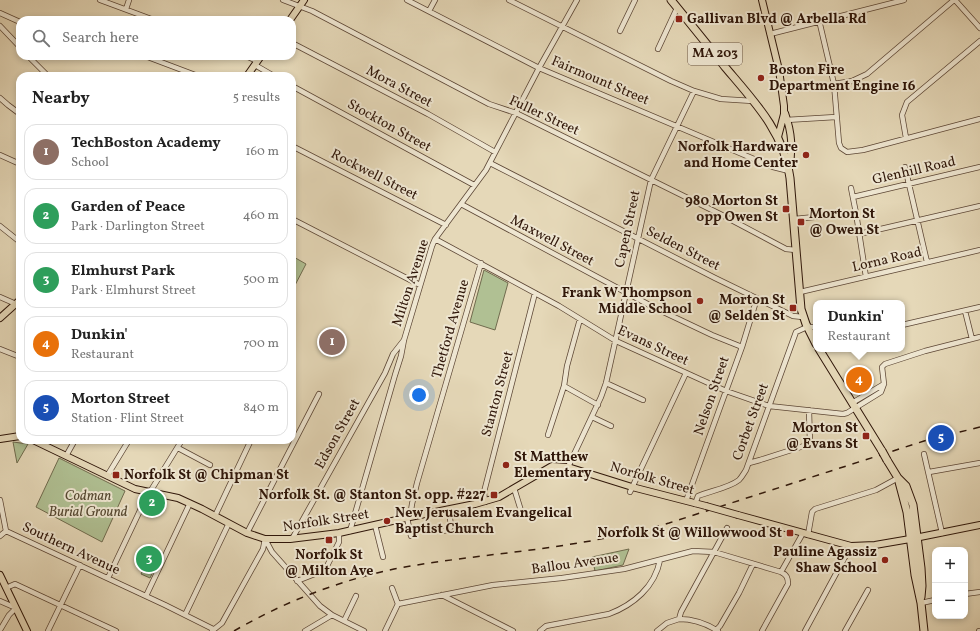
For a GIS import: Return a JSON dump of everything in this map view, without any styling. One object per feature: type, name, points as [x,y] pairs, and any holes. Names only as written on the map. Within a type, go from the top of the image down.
[{"type":"highway","name":"MA 203","points":[[671,0],[753,100],[778,137],[785,153],[794,219],[803,317],[813,338]]},
{"type":"highway","points":[[821,352],[898,478],[914,539],[916,582],[921,603],[924,631]]},
{"type":"main road","points":[[762,0],[779,70],[785,120],[792,153],[788,170]]},
{"type":"main road","points":[[293,16],[302,3]]},
{"type":"main road","points":[[250,72],[258,61]]},
{"type":"main road","points":[[778,137],[785,120]]},
{"type":"main road","points":[[0,318],[16,304]]},
{"type":"main road","points":[[0,439],[16,437]]},
{"type":"main road","name":"Norfolk Street","points":[[41,444],[135,488],[150,493],[178,498],[247,532],[265,539],[292,539],[339,533],[375,526],[408,517],[485,502],[499,497],[552,466],[568,467],[631,490],[706,506],[851,546],[875,545],[914,539],[980,525]]},
{"type":"main road","points":[[0,575],[27,631]]},
{"type":"street","points":[[100,0],[144,16]]},
{"type":"street","points":[[126,9],[129,0]]},
{"type":"street","name":"Fuller Street","points":[[282,0],[302,3],[319,14],[489,104],[516,113],[786,249],[796,250]]},
{"type":"street","name":"Fairmount Street","points":[[407,0],[539,68],[767,164],[788,170]]},
{"type":"street","points":[[429,11],[435,0]]},
{"type":"street","points":[[509,0],[694,91],[721,99],[753,100]]},
{"type":"street","name":"Milton Avenue","points":[[350,531],[432,246],[435,239],[490,162],[539,68],[577,0]]},
{"type":"street","points":[[620,31],[635,0]]},
{"type":"street","points":[[770,34],[819,20],[904,0]]},
{"type":"street","points":[[834,84],[852,81],[867,74],[954,0],[980,28]]},
{"type":"street","points":[[658,49],[678,8]]},
{"type":"street","points":[[0,13],[16,20]]},
{"type":"street","points":[[819,20],[834,84],[839,143],[841,148],[847,152],[862,150],[980,119]]},
{"type":"street","points":[[0,26],[16,43]]},
{"type":"street","points":[[906,138],[902,115],[907,102],[980,41]]},
{"type":"street","name":"Mora Street","points":[[296,45],[428,114],[495,152]]},
{"type":"street","points":[[32,60],[44,72]]},
{"type":"street","points":[[155,60],[187,72]]},
{"type":"street","points":[[258,61],[270,72]]},
{"type":"street","name":"Stockton Street","points":[[296,88],[474,186]]},
{"type":"street","name":"Capen Street","points":[[568,467],[598,404],[606,383],[651,180],[694,91]]},
{"type":"street","points":[[0,98],[16,111]]},
{"type":"street","points":[[785,120],[836,117]]},
{"type":"street","name":"Rockwell Street","points":[[296,148],[446,225]]},
{"type":"street","points":[[0,155],[16,162]]},
{"type":"street","name":"Selden Street","points":[[490,162],[792,316],[803,317]]},
{"type":"street","points":[[905,167],[927,262]]},
{"type":"street","name":"Glenhill Road","points":[[853,196],[980,167]]},
{"type":"street","points":[[851,188],[866,276]]},
{"type":"street","name":"Maxwell Street","points":[[461,204],[682,322],[742,347]]},
{"type":"street","points":[[859,234],[980,206]]},
{"type":"street","points":[[794,219],[856,213]]},
{"type":"street","points":[[296,221],[420,285]]},
{"type":"street","points":[[0,226],[16,237]]},
{"type":"street","name":"Evans Street","points":[[435,239],[535,293],[616,341],[726,391],[769,406],[843,414],[847,413],[854,405],[881,392],[884,384],[882,368],[885,364],[972,339]]},
{"type":"street","name":"Lorna Road","points":[[800,292],[980,250]]},
{"type":"street","name":"Thetford Avenue","points":[[408,517],[481,263]]},
{"type":"street","name":"Stanton Street","points":[[485,502],[484,492],[535,293]]},
{"type":"street","points":[[0,297],[16,301]]},
{"type":"street","name":"Nelson Street","points":[[686,501],[742,347],[757,298]]},
{"type":"street","points":[[905,324],[980,307]]},
{"type":"street","points":[[965,311],[972,339],[980,337]]},
{"type":"street","points":[[548,435],[564,386],[567,368],[580,319]]},
{"type":"street","points":[[807,327],[813,327]]},
{"type":"street","name":"Corbet Street","points":[[698,496],[739,480],[744,473],[796,332],[807,327]]},
{"type":"street","name":"Edson Street","points":[[292,539],[385,373],[393,354],[404,340]]},
{"type":"street","points":[[0,349],[16,355]]},
{"type":"street","points":[[393,354],[398,352],[401,356]]},
{"type":"street","points":[[388,363],[391,368],[398,367]]},
{"type":"street","points":[[631,490],[686,373]]},
{"type":"street","points":[[606,383],[643,400]]},
{"type":"street","points":[[564,386],[598,404]]},
{"type":"street","points":[[296,438],[319,394]]},
{"type":"street","points":[[749,462],[810,444],[809,410]]},
{"type":"street","points":[[592,417],[611,426]]},
{"type":"street","points":[[66,456],[73,444]]},
{"type":"street","points":[[107,476],[127,444]]},
{"type":"street","points":[[108,578],[145,500],[180,444]]},
{"type":"street","points":[[215,516],[249,444]]},
{"type":"street","points":[[247,532],[293,444]]},
{"type":"street","points":[[178,448],[210,465]]},
{"type":"street","points":[[924,454],[942,533]]},
{"type":"street","points":[[929,472],[980,463]]},
{"type":"street","points":[[762,631],[788,584],[786,574],[781,572],[806,534],[812,512],[815,509],[876,490],[898,478]]},
{"type":"street","points":[[514,488],[522,514]]},
{"type":"street","points":[[690,491],[698,496],[695,504]]},
{"type":"street","points":[[0,500],[2,533]]},
{"type":"street","points":[[146,596],[190,503]]},
{"type":"street","points":[[442,531],[449,530],[452,526],[449,510]]},
{"type":"street","points":[[408,517],[411,536]]},
{"type":"street","points":[[185,615],[229,523]]},
{"type":"street","points":[[375,526],[382,557]]},
{"type":"street","points":[[679,619],[681,612],[727,528]]},
{"type":"street","name":"Southern Avenue","points":[[2,533],[80,565],[185,615],[212,630]]},
{"type":"street","points":[[297,581],[325,570],[339,542],[339,533]]},
{"type":"street","points":[[265,539],[272,552],[320,606],[356,629],[364,631]]},
{"type":"street","points":[[212,630],[222,622],[262,549],[265,539]]},
{"type":"street","points":[[805,631],[851,546]]},
{"type":"street","name":"Ballou Avenue","points":[[398,604],[493,585],[624,569],[693,551],[714,552],[781,572]]},
{"type":"street","points":[[540,631],[546,626],[618,611],[645,591],[658,569],[660,560]]},
{"type":"street","points":[[657,631],[668,623],[679,619],[687,619],[717,631],[739,593],[752,564]]},
{"type":"street","points":[[48,631],[80,565]]},
{"type":"street","points":[[6,588],[15,584],[116,631]]},
{"type":"street","points":[[385,631],[398,604],[392,588]]},
{"type":"street","points":[[846,631],[868,590]]},
{"type":"street","points":[[968,594],[980,592]]},
{"type":"street","points":[[442,595],[513,631]]},
{"type":"street","points":[[344,621],[356,596]]},
{"type":"street","points":[[0,601],[16,608],[9,614],[0,630]]},
{"type":"street","points":[[921,603],[932,601]]},
{"type":"street","points":[[305,631],[332,615]]},
{"type":"green space","points":[[296,258],[306,264],[296,283]]},
{"type":"green space","points":[[484,270],[508,283],[495,330],[470,322]]},
{"type":"green space","points":[[13,442],[16,442],[16,444],[28,444],[17,463]]},
{"type":"green space","name":"Codman Burial Ground","points":[[59,458],[125,491],[102,542],[36,507]]},
{"type":"green space","points":[[150,496],[159,498],[152,510],[144,507]]},
{"type":"green space","points":[[145,545],[162,553],[150,578],[141,574],[145,566],[137,562]]},
{"type":"green space","points":[[629,549],[623,565],[595,571],[592,557]]},
{"type":"railway","points":[[234,631],[292,602],[332,586],[373,574],[430,563],[580,543],[647,529],[924,441],[980,427]]},
{"type":"place","name":"Gallivan Blvd @ Arbella Rd","points":[[679,19]]},
{"type":"place","name":"Boston Fire Department Engine 16","points":[[761,78]]},
{"type":"place","name":"Norfolk Hardware and Home Center","points":[[806,155]]},
{"type":"place","name":"980 Morton St opp Owen St","points":[[786,209]]},
{"type":"place","name":"Morton St @ Owen St","points":[[801,222]]},
{"type":"place","name":"Frank W Thompson Middle School","points":[[700,301]]},
{"type":"place","name":"Morton St @ Selden St","points":[[793,308]]},
{"type":"place","name":"TechBoston Academy","points":[[332,342]]},
{"type":"place","name":"Dunkin'","points":[[859,380]]},
{"type":"place","name":"Morton St @ Evans St","points":[[866,436]]},
{"type":"place","name":"Morton Street","points":[[941,438]]},
{"type":"place","name":"St Matthew Elementary","points":[[506,465]]},
{"type":"place","name":"Norfolk St @ Chipman St","points":[[116,475]]},
{"type":"place","name":"Norfolk St. @ Stanton St. opp. #227","points":[[494,495]]},
{"type":"place","name":"Garden of Peace","points":[[152,503]]},
{"type":"place","name":"New Jerusalem Evangelical Baptist Church","points":[[387,521]]},
{"type":"place","name":"Norfolk St @ Willowwood St","points":[[790,533]]},
{"type":"place","name":"Norfolk St @ Milton Ave","points":[[329,540]]},
{"type":"place","name":"Elmhurst Park","points":[[149,559]]},
{"type":"place","name":"Pauline Agassiz Shaw School","points":[[885,560]]}]
